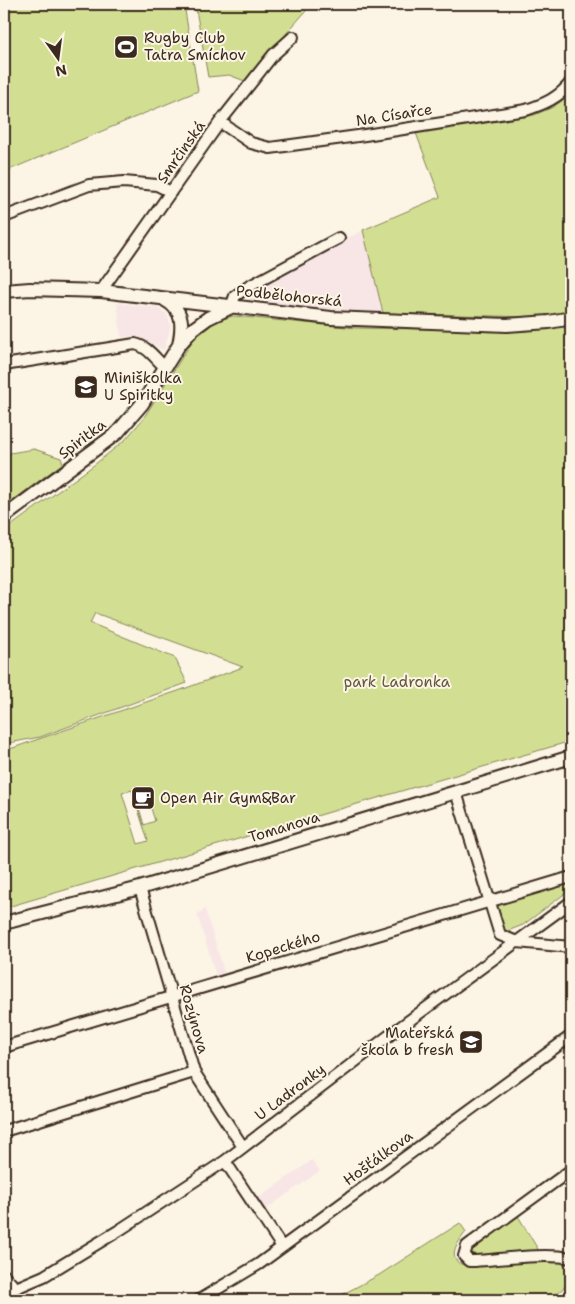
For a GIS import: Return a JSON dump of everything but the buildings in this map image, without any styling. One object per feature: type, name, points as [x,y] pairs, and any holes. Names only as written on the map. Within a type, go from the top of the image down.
[{"type":"street","name":"Smrčinská","points":[[101,291],[220,122],[273,55],[293,37]]},
{"type":"street","name":"Na Císařce","points":[[220,122],[252,143],[260,147],[270,148],[526,110],[546,104],[559,96],[571,82]]},
{"type":"street","points":[[4,217],[89,185],[124,182],[157,185],[171,192]]},
{"type":"street","points":[[230,307],[236,296],[248,287],[339,238]]},
{"type":"street","name":"Podbělohorská","points":[[4,291],[30,289],[101,291],[331,318],[507,325],[549,322],[571,318]]},
{"type":"street","points":[[161,298],[177,308],[179,314]]},
{"type":"street","points":[[179,314],[188,302]]},
{"type":"street","name":"Spiritka","points":[[4,517],[117,433],[142,404],[179,345],[193,329],[208,318],[230,307]]},
{"type":"street","name":"Spiritka","points":[[179,314],[182,330],[179,345]]},
{"type":"street","points":[[4,365],[135,344],[149,350],[165,367]]},
{"type":"street","name":"Tomanova","points":[[4,923],[140,888],[571,757]]},
{"type":"street","points":[[456,792],[500,936],[517,942],[571,947]]},
{"type":"street","name":"Kopeckého","points":[[4,1047],[571,876]]},
{"type":"street","name":"Rozýnova","points":[[140,888],[194,1072],[243,1147]]},
{"type":"street","name":"U Ladronky","points":[[4,1293],[44,1276],[118,1231],[225,1161],[388,1037],[571,902]]},
{"type":"street","name":"Hošťálkova","points":[[198,1300],[259,1264],[571,1036]]},
{"type":"street","points":[[4,1131],[194,1072]]},
{"type":"street","points":[[225,1161],[282,1246]]},
{"type":"street","points":[[571,1170],[467,1246],[464,1256],[469,1260],[475,1261],[562,1256],[571,1258]]},
{"type":"street","points":[[4,1274],[15,1288]]},
{"type":"shaded area","points":[[363,230],[383,313],[318,311],[245,304],[258,284]]},
{"type":"shaded area","points":[[117,303],[156,307],[167,314],[171,326],[164,350],[138,337],[121,337]]},
{"type":"shaded area","points":[[205,909],[225,974],[216,976],[197,914]]},
{"type":"shaded area","points":[[312,1160],[320,1171],[265,1210],[257,1199]]},
{"type":"green space","points":[[4,4],[184,4],[198,91],[4,172]]},
{"type":"green space","points":[[195,4],[312,4],[245,81],[229,75],[208,77]]},
{"type":"green space","points":[[571,94],[571,313],[529,317],[383,313],[363,230],[440,197],[416,133],[534,115],[553,107]]},
{"type":"green space","name":"park Ladronka","points":[[233,316],[356,328],[502,330],[571,327],[571,741],[4,908],[4,751],[243,667],[95,613],[90,623],[175,658],[187,683],[40,737],[4,744],[4,531],[125,440],[143,419],[193,340],[216,321]],"holes":[[[148,787],[150,792],[146,793],[155,821],[144,825],[134,791]],[[132,790],[148,841],[138,844],[122,793]]]},
{"type":"green space","points":[[34,449],[61,458],[63,463],[4,507],[4,454]]},
{"type":"green space","points":[[571,882],[571,889],[523,925],[505,932],[497,904]]},
{"type":"green space","points":[[518,1216],[539,1251],[478,1255],[470,1253],[474,1246]]},
{"type":"green space","points":[[460,1223],[466,1232],[454,1253],[457,1261],[461,1264],[474,1266],[557,1260],[563,1263],[570,1273],[567,1285],[549,1300],[332,1300],[379,1275]]},
{"type":"place","name":"Rugby Club Tatra Smíchov","points":[[126,47]]},
{"type":"place","name":"Miniškolka U Spiritky","points":[[86,387]]},
{"type":"place","name":"Open Air Gym&Bar","points":[[143,798]]},
{"type":"place","name":"Mateřská škola b fresh","points":[[471,1042]]}]
